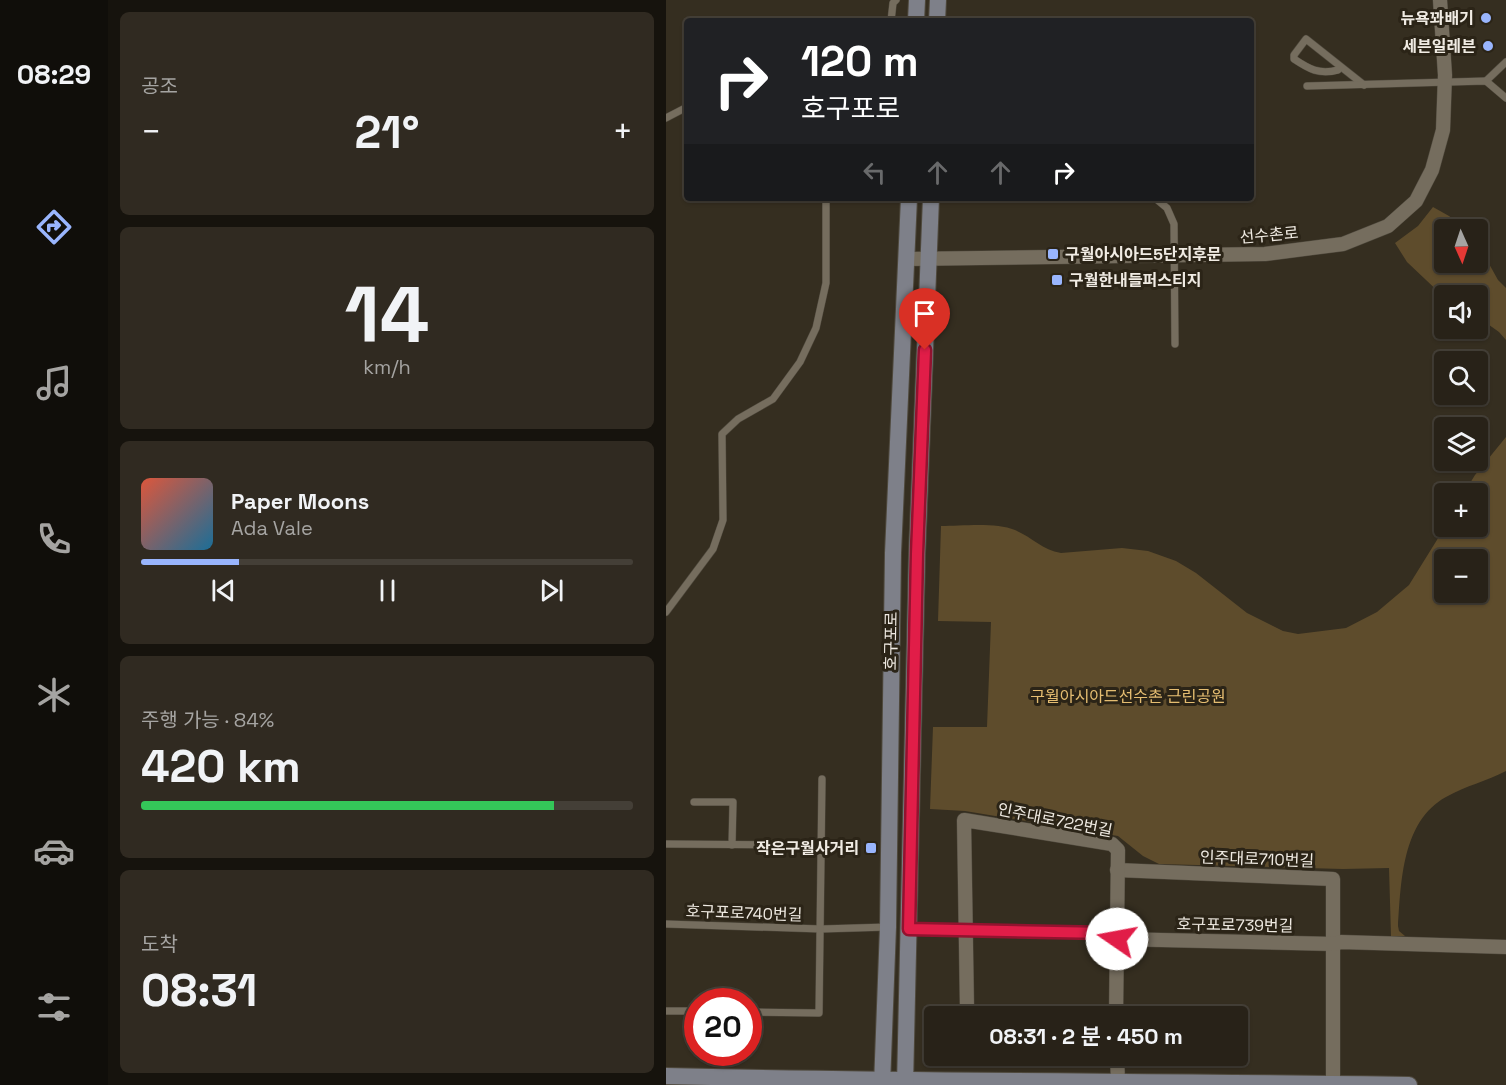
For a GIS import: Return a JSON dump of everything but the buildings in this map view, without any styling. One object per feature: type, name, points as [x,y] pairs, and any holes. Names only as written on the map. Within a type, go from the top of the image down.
[{"type":"main road","points":[[916,18],[917,0]]},
{"type":"main road","points":[[937,18],[938,0]]},
{"type":"main road","name":"호구포로","points":[[882,1083],[888,927],[893,553],[909,201]]},
{"type":"main road","name":"호구포로","points":[[905,1083],[917,554],[931,201]]},
{"type":"main road","points":[[666,1076],[882,1083],[1118,1081],[1408,1085]]},
{"type":"street","name":"선수촌로","points":[[906,259],[1265,254],[1343,244],[1388,226],[1416,201],[1432,170],[1443,130],[1445,84],[1440,0]]},
{"type":"street","name":"인주대로722번길","points":[[966,1006],[964,820],[1112,844],[1118,850],[1116,1006]]},
{"type":"street","name":"인주대로710번길","points":[[1117,870],[1333,879],[1332,1084]]},
{"type":"street","name":"호구포로739번길","points":[[1117,939],[1506,947]]},
{"type":"street","points":[[1117,1066],[1118,1081]]},
{"type":"lane","points":[[891,18],[893,3],[896,0]]},
{"type":"lane","points":[[1340,66],[1332,71],[1311,70],[1294,59],[1294,55],[1306,39],[1364,85]]},
{"type":"lane","points":[[1307,86],[1445,84],[1486,81],[1506,62]]},
{"type":"lane","points":[[1486,81],[1506,98]]},
{"type":"lane","points":[[666,118],[684,109]]},
{"type":"lane","points":[[666,612],[713,549],[723,520],[722,434],[738,419],[773,399],[800,362],[816,328],[826,283],[826,201]]},
{"type":"lane","points":[[1159,201],[1167,208],[1172,217],[1175,344]]},
{"type":"lane","name":"호구포로740번길","points":[[762,1012],[819,1013],[822,779]]},
{"type":"lane","points":[[694,802],[733,802],[732,844]]},
{"type":"lane","points":[[666,844],[822,845]]},
{"type":"lane","name":"호구포로740번길","points":[[666,924],[821,928],[888,927]]},
{"type":"lane","name":"호구포로739번길","points":[[909,929],[1106,933],[1117,939]]},
{"type":"lane","points":[[666,1011],[684,1011]]},
{"type":"green space","points":[[1433,207],[1453,219],[1434,219],[1434,273],[1488,273],[1488,262],[1498,280],[1506,288],[1506,340],[1488,324],[1488,285],[1434,285],[1434,288],[1407,262],[1395,243],[1418,226]]},
{"type":"green space","name":"구월아시아드선수촌 근린공원","points":[[1506,437],[1506,771],[1446,797],[1431,808],[1420,821],[1412,837],[1403,872],[1398,926],[1399,931],[1405,936],[1391,936],[1389,868],[1159,864],[1143,856],[1118,836],[965,811],[930,809],[933,727],[987,727],[991,622],[938,621],[941,526],[989,525],[1007,528],[1021,533],[1048,549],[1061,553],[1122,548],[1148,551],[1176,561],[1196,573],[1247,613],[1283,631],[1298,634],[1346,628],[1377,612],[1409,585],[1439,537],[1488,537],[1488,483],[1470,483],[1478,471],[1488,471],[1488,459]]},
{"type":"place","name":"뉴욕꽈배기","points":[[1486,18]]},
{"type":"place","name":"세븐일레븐","points":[[1488,46]]},
{"type":"place","name":"구월아시아드5단지후문","points":[[1053,254]]},
{"type":"place","name":"구월한내들퍼스티지","points":[[1057,280]]},
{"type":"place","name":"작은구월사거리","points":[[871,848]]},
{"type":"route","points":[[925,350],[917,554],[909,929],[1106,933],[1117,939]]}]
